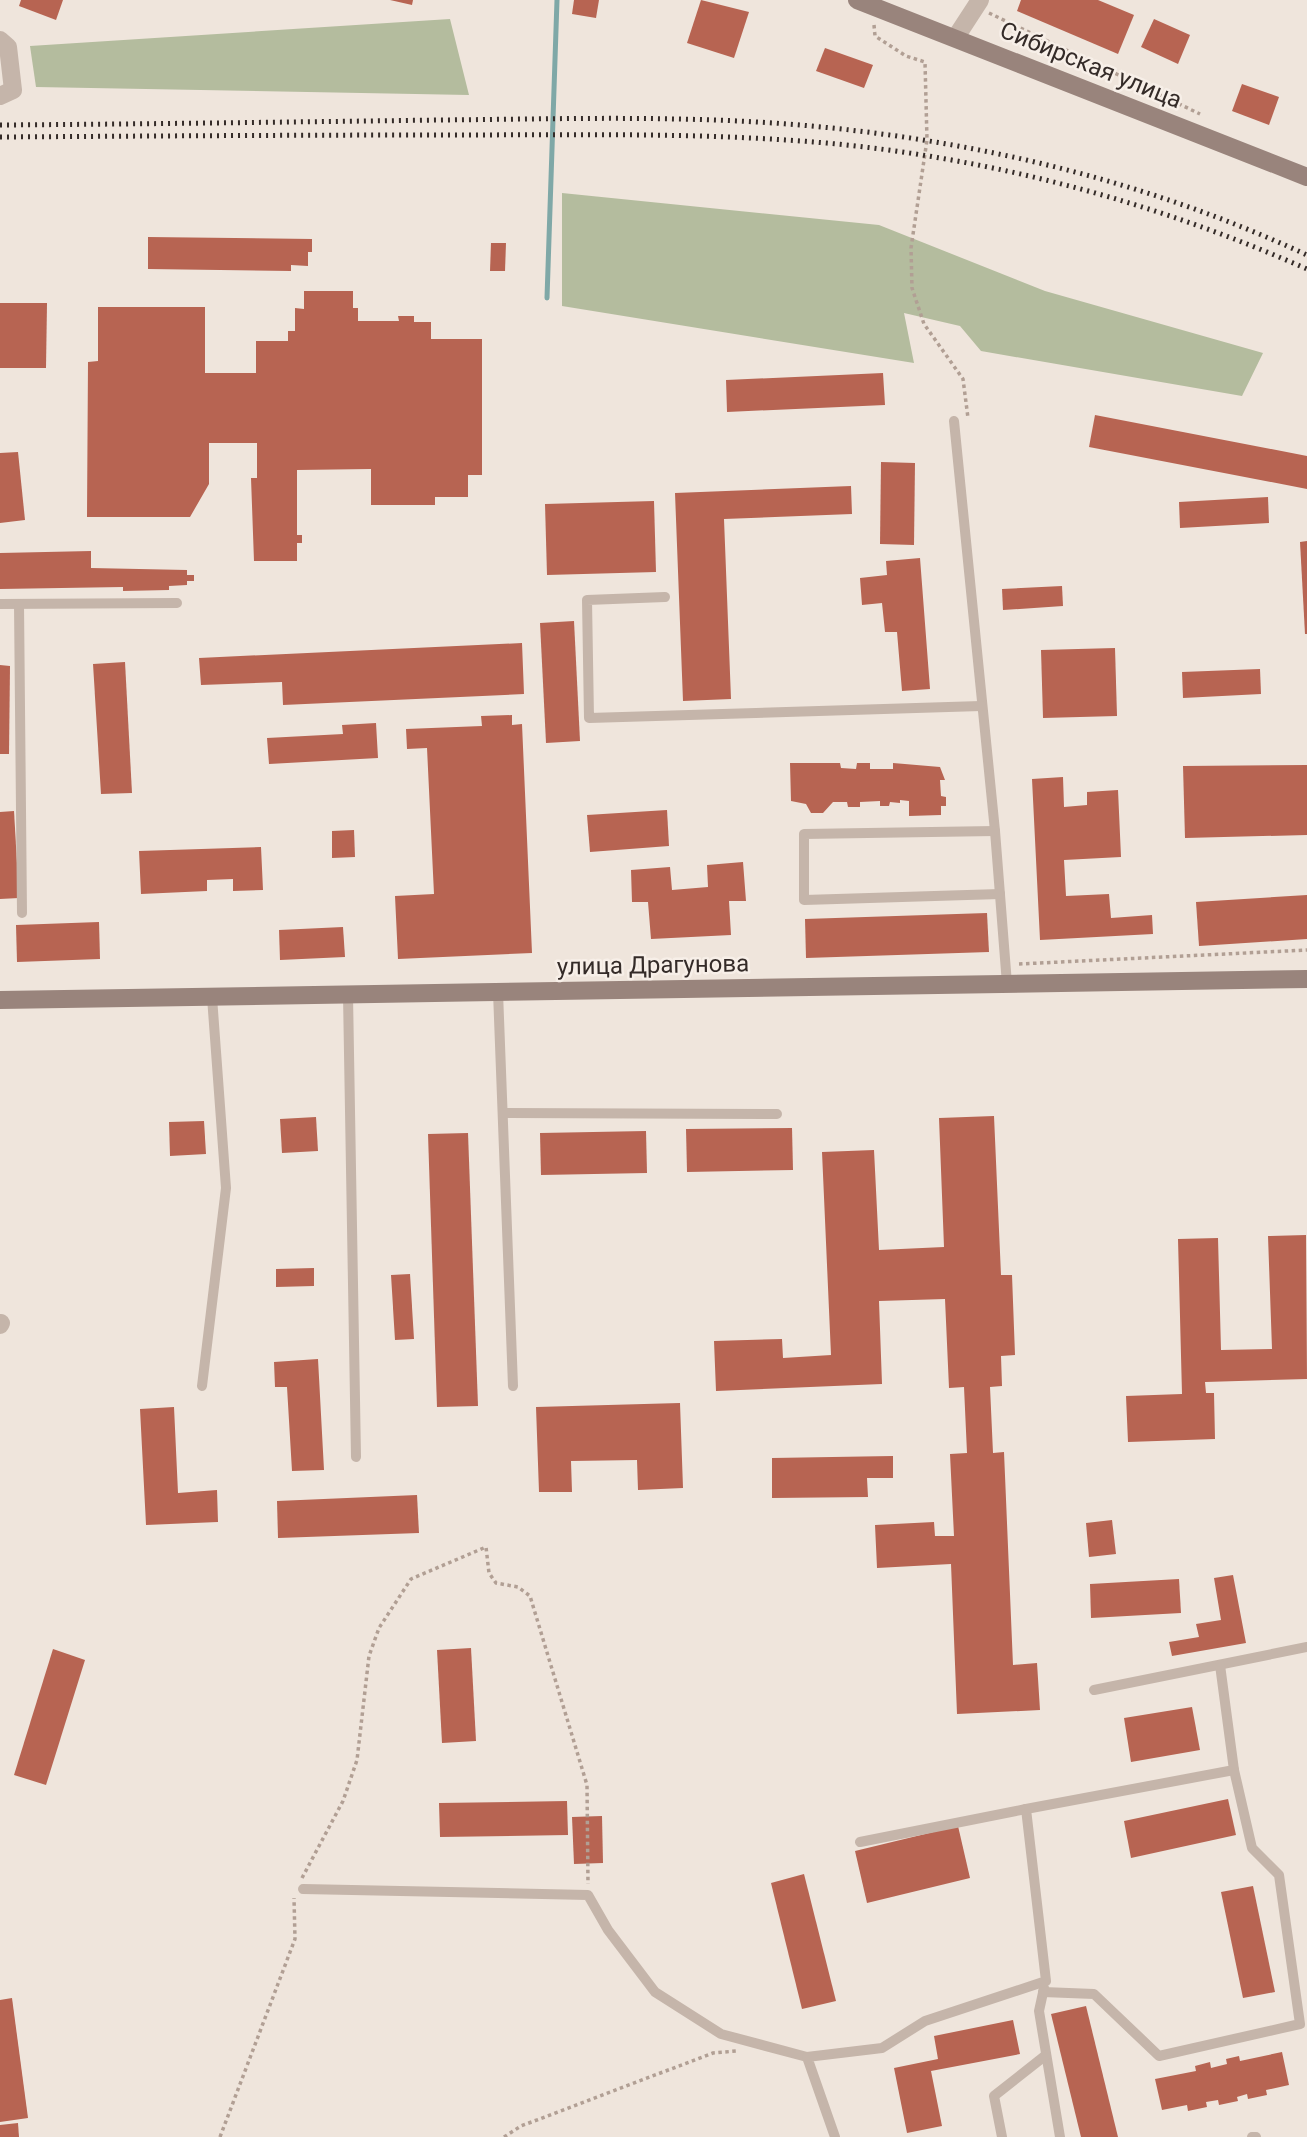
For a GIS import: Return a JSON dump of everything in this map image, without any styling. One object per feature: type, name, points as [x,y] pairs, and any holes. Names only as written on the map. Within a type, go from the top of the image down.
[{"type":"main road","name":"Сибирская улица","points":[[857,0],[1307,177]]},
{"type":"main road","name":"улица Драгунова","points":[[0,1000],[1307,979]]},
{"type":"street","points":[[956,37],[978,3]]},
{"type":"street","points":[[0,40],[8,47],[13,90],[0,96]]},
{"type":"lane","points":[[954,421],[995,831],[1007,984]]},
{"type":"lane","points":[[665,597],[587,600],[589,718],[981,706]]},
{"type":"lane","points":[[0,604],[177,603]]},
{"type":"lane","points":[[19,604],[23,913]]},
{"type":"lane","points":[[995,831],[804,834],[804,900],[1000,894]]},
{"type":"lane","points":[[498,992],[513,1386]]},
{"type":"lane","points":[[348,995],[355,1457]]},
{"type":"lane","points":[[202,1386],[226,1188],[212,997]]},
{"type":"lane","points":[[503,1112],[777,1114]]},
{"type":"lane","points":[[1094,1690],[1307,1647]]},
{"type":"lane","points":[[1043,1992],[1094,1994],[1159,2056],[1300,2025],[1279,1875],[1252,1847],[1234,1770],[1220,1665]]},
{"type":"lane","points":[[860,1842],[1234,1770]]},
{"type":"lane","points":[[1026,1809],[1046,1981],[1039,2011],[1060,2137]]},
{"type":"lane","points":[[299,1890],[588,1895],[608,1930],[655,1992],[721,2034],[807,2057],[882,2048],[925,2021],[1046,1981]]},
{"type":"lane","points":[[1002,2137],[994,2096],[1046,2055]]},
{"type":"lane","points":[[807,2057],[835,2137]]},
{"type":"path","points":[[978,3],[1206,117]]},
{"type":"path","points":[[220,2137],[295,1939],[292,1903],[343,1801],[357,1760],[369,1656],[379,1628],[411,1579],[486,1547],[489,1573],[496,1583],[518,1587],[530,1596],[587,1785],[588,1895]]},
{"type":"path","points":[[504,2137],[521,2126],[713,2053],[733,2053],[752,2041]]},
{"type":"green space","points":[[450,19],[469,95],[36,87],[30,46]]},
{"type":"green space","points":[[562,193],[879,225],[1045,291],[1263,353],[1242,396],[981,351],[960,326],[904,313],[914,363],[562,306]]},
{"type":"building","points":[[21,0],[63,0],[56,20],[19,6]]},
{"type":"building","points":[[390,0],[413,0],[412,5]]},
{"type":"building","points":[[574,0],[599,0],[596,18],[572,14]]},
{"type":"building","points":[[701,0],[749,12],[734,58],[687,43]]},
{"type":"building","points":[[1021,0],[1098,0],[1134,15],[1118,54],[1017,11]]},
{"type":"building","points":[[1154,19],[1190,35],[1178,64],[1141,47]]},
{"type":"building","points":[[825,48],[873,65],[864,88],[816,71]]},
{"type":"building","points":[[1242,84],[1279,97],[1269,125],[1232,111]]},
{"type":"building","points":[[148,237],[312,239],[312,252],[308,252],[308,266],[291,265],[291,271],[148,269]]},
{"type":"building","points":[[491,243],[506,243],[505,271],[490,271]]},
{"type":"building","points":[[304,291],[353,291],[353,308],[358,308],[358,321],[399,321],[398,316],[414,316],[414,322],[431,322],[431,339],[482,339],[482,475],[468,475],[468,497],[435,497],[435,505],[371,505],[371,469],[297,470],[297,535],[302,535],[302,543],[297,543],[297,561],[254,561],[251,478],[257,478],[257,443],[209,443],[209,484],[190,517],[87,517],[88,362],[98,361],[98,307],[205,307],[205,373],[256,373],[256,341],[288,341],[288,331],[295,331],[295,308],[304,309]]},
{"type":"building","points":[[0,303],[47,303],[46,368],[0,368]]},
{"type":"building","points":[[883,373],[885,405],[727,412],[726,380]]},
{"type":"building","points":[[1095,415],[1307,456],[1307,489],[1089,447]]},
{"type":"building","points":[[18,452],[25,520],[0,523],[0,453]]},
{"type":"building","points":[[881,462],[915,463],[914,545],[880,544]]},
{"type":"building","points":[[851,486],[852,514],[724,519],[731,699],[683,701],[675,493]]},
{"type":"building","points":[[1268,497],[1269,523],[1180,528],[1179,502]]},
{"type":"building","points":[[654,501],[656,572],[547,575],[545,504]]},
{"type":"building","points":[[1307,541],[1307,634],[1305,634],[1300,542]]},
{"type":"building","points":[[91,551],[91,568],[187,570],[187,575],[194,575],[194,581],[187,581],[187,585],[169,586],[169,590],[123,591],[123,587],[0,589],[0,553]]},
{"type":"building","points":[[920,558],[930,689],[902,691],[897,632],[885,632],[882,603],[862,605],[860,578],[887,575],[886,561]]},
{"type":"building","points":[[1062,586],[1063,606],[1003,610],[1002,589]]},
{"type":"building","points":[[574,621],[580,741],[546,743],[540,623]]},
{"type":"building","points":[[522,643],[524,694],[283,705],[282,682],[201,685],[199,658]]},
{"type":"building","points":[[1115,648],[1117,716],[1043,718],[1041,650]]},
{"type":"building","points":[[125,662],[132,793],[101,794],[93,664]]},
{"type":"building","points":[[0,665],[10,666],[9,754],[0,754]]},
{"type":"building","points":[[1260,669],[1261,694],[1183,698],[1182,672]]},
{"type":"building","points":[[512,715],[512,725],[522,724],[532,953],[398,959],[395,896],[434,894],[427,748],[407,749],[406,729],[482,726],[481,716]]},
{"type":"building","points":[[376,723],[378,758],[269,764],[267,738],[343,734],[342,725]]},
{"type":"building","points":[[790,763],[840,763],[841,768],[856,769],[857,763],[870,763],[870,769],[893,769],[893,763],[940,767],[945,780],[940,780],[941,796],[946,797],[946,806],[941,806],[941,815],[909,816],[909,801],[890,802],[889,806],[880,806],[880,801],[860,802],[860,807],[848,807],[847,802],[833,802],[823,813],[811,813],[806,804],[791,801]]},
{"type":"building","points":[[1307,765],[1307,835],[1185,838],[1183,766]]},
{"type":"building","points":[[1063,777],[1064,807],[1087,805],[1087,792],[1118,790],[1121,857],[1064,860],[1066,896],[1109,894],[1111,918],[1152,915],[1153,934],[1040,940],[1032,779]]},
{"type":"building","points":[[667,810],[669,846],[590,852],[587,815]]},
{"type":"building","points":[[14,811],[19,898],[0,899],[0,812]]},
{"type":"building","points":[[354,830],[355,857],[332,858],[332,831]]},
{"type":"building","points":[[261,847],[263,890],[233,891],[233,879],[207,880],[207,891],[141,894],[139,851]]},
{"type":"building","points":[[743,862],[746,901],[729,901],[731,935],[651,939],[648,902],[632,902],[631,870],[670,867],[672,890],[708,887],[707,865]]},
{"type":"building","points":[[1307,895],[1307,939],[1199,946],[1196,902]]},
{"type":"building","points":[[987,913],[989,952],[806,958],[805,919]]},
{"type":"building","points":[[99,922],[100,959],[17,962],[16,925]]},
{"type":"building","points":[[343,927],[345,957],[280,960],[279,930]]},
{"type":"building","points":[[994,1116],[1001,1275],[1012,1275],[1015,1355],[1001,1356],[1002,1386],[990,1387],[993,1453],[1004,1452],[1013,1665],[1037,1663],[1040,1710],[957,1714],[951,1564],[877,1568],[875,1525],[934,1522],[935,1536],[954,1536],[950,1454],[967,1453],[964,1387],[949,1388],[945,1299],[879,1301],[882,1384],[716,1391],[714,1341],[782,1339],[783,1358],[831,1355],[822,1152],[874,1150],[879,1250],[944,1247],[939,1118]]},
{"type":"building","points":[[316,1117],[318,1151],[282,1153],[280,1119]]},
{"type":"building","points":[[204,1121],[206,1154],[170,1156],[169,1122]]},
{"type":"building","points":[[792,1128],[793,1170],[687,1172],[686,1129]]},
{"type":"building","points":[[646,1131],[647,1173],[541,1175],[540,1133]]},
{"type":"building","points":[[468,1133],[478,1406],[437,1407],[428,1134]]},
{"type":"building","points":[[1306,1235],[1307,1379],[1205,1382],[1206,1393],[1214,1393],[1215,1439],[1128,1442],[1126,1396],[1182,1394],[1178,1239],[1218,1238],[1221,1350],[1272,1349],[1268,1236]]},
{"type":"building","points":[[314,1268],[314,1286],[276,1287],[276,1269]]},
{"type":"building","points":[[410,1274],[414,1339],[395,1340],[391,1275]]},
{"type":"building","points":[[318,1359],[324,1470],[292,1471],[287,1387],[275,1387],[274,1362]]},
{"type":"building","points":[[680,1403],[683,1488],[638,1490],[637,1460],[571,1461],[572,1492],[539,1492],[536,1407]]},
{"type":"building","points":[[174,1407],[178,1493],[217,1490],[218,1522],[146,1525],[140,1409]]},
{"type":"building","points":[[893,1456],[893,1478],[867,1478],[868,1497],[772,1498],[772,1458]]},
{"type":"building","points":[[417,1495],[419,1533],[278,1538],[277,1501]]},
{"type":"building","points":[[1112,1520],[1116,1554],[1089,1557],[1086,1523]]},
{"type":"building","points":[[1233,1575],[1246,1643],[1172,1656],[1169,1642],[1199,1637],[1196,1624],[1221,1620],[1214,1578]]},
{"type":"building","points":[[1179,1579],[1181,1613],[1091,1618],[1090,1584]]},
{"type":"building","points":[[471,1648],[476,1741],[442,1743],[437,1650]]},
{"type":"building","points":[[53,1649],[85,1660],[46,1785],[14,1775]]},
{"type":"building","points":[[1192,1707],[1200,1750],[1131,1762],[1124,1718]]},
{"type":"building","points":[[1228,1799],[1236,1835],[1131,1858],[1124,1821]]},
{"type":"building","points":[[567,1801],[568,1835],[440,1837],[439,1803]]},
{"type":"building","points":[[602,1816],[603,1863],[574,1864],[572,1817]]},
{"type":"building","points":[[958,1826],[970,1878],[867,1903],[855,1851]]},
{"type":"building","points":[[804,1874],[836,2001],[802,2009],[771,1883]]},
{"type":"building","points":[[1253,1886],[1275,1992],[1243,1998],[1221,1892]]},
{"type":"building","points":[[12,1998],[28,2118],[0,2122],[0,2000]]},
{"type":"building","points":[[1086,2006],[1118,2137],[1081,2137],[1051,2014]]},
{"type":"building","points":[[1013,2020],[1020,2054],[931,2071],[942,2126],[907,2133],[894,2068],[938,2059],[934,2036]]},
{"type":"building","points":[[1282,2052],[1289,2085],[1266,2090],[1267,2095],[1248,2099],[1247,2094],[1237,2097],[1238,2101],[1219,2105],[1218,2100],[1206,2102],[1207,2107],[1188,2111],[1187,2105],[1162,2110],[1155,2079],[1196,2071],[1195,2066],[1210,2062],[1211,2068],[1227,2064],[1226,2059],[1239,2056],[1240,2061]]},
{"type":"building","points":[[18,2123],[19,2137],[0,2137],[0,2125]]},
{"type":"waterway","points":[[547,298],[557,0]]},
{"type":"railway","points":[[0,125],[620,118],[800,125],[931,141],[1059,168],[1185,206],[1307,255]]},
{"type":"railway","points":[[0,137],[636,135],[826,143],[949,160],[1071,187],[1191,223],[1307,269]]}]
